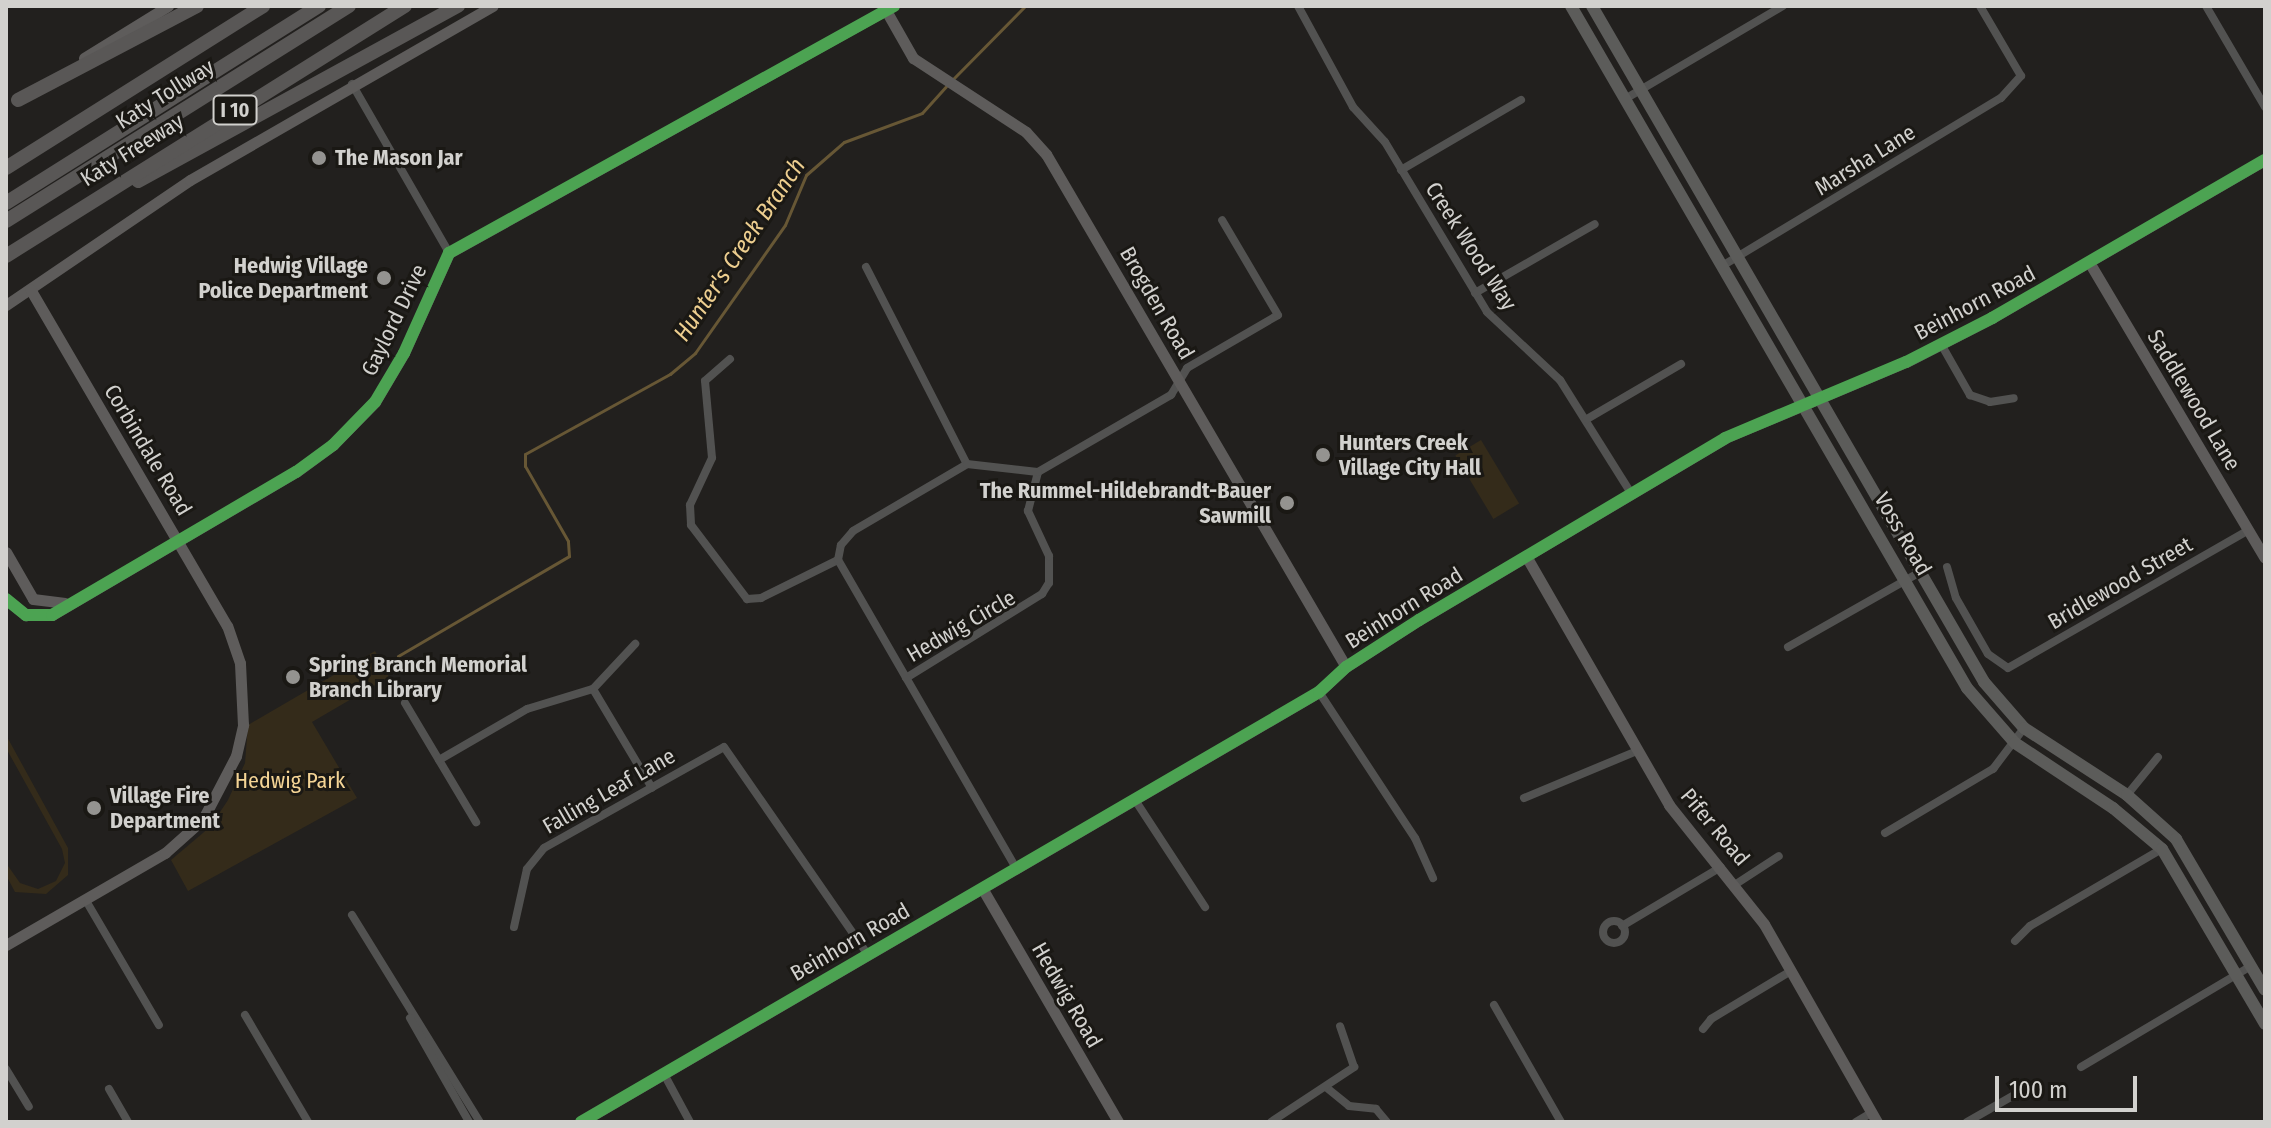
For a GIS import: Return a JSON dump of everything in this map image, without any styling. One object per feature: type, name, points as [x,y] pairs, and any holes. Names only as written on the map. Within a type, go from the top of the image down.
[{"type":"highway","points":[[12,104],[197,6]]},
{"type":"highway","points":[[6,168],[263,6]]},
{"type":"highway","name":"Katy Tollway","points":[[6,203],[319,6]]},
{"type":"highway","name":"Katy Tollway","points":[[6,221],[349,6]]},
{"type":"highway","name":"Katy Freeway","points":[[6,256],[405,6]]},
{"type":"highway","points":[[66,217],[208,146],[458,6]]},
{"type":"main road","name":"Voss Road","points":[[1571,6],[1722,266],[1920,572],[1984,682],[2024,728],[2127,795],[2176,839],[2265,990]]},
{"type":"main road","name":"Voss Road","points":[[1592,6],[1735,258],[1967,688],[2015,743],[2113,808],[2162,849],[2265,1024]]},
{"type":"main road","points":[[2176,871],[2191,862]]},
{"type":"street","points":[[12,104],[168,6]]},
{"type":"street","points":[[6,305],[182,184],[492,6]]},
{"type":"street","name":"Creek Wood Way","points":[[1298,6],[1353,107],[1385,142],[1475,293],[1502,328],[1560,380],[1631,493]]},
{"type":"street","points":[[1625,99],[1783,6]]},
{"type":"street","name":"Marsha Lane","points":[[1722,266],[1987,108],[2021,76],[1980,6]]},
{"type":"street","points":[[2206,6],[2265,107]]},
{"type":"street","name":"Brogden Road","points":[[888,7],[913,58],[936,77],[1026,132],[1046,154],[1346,667]]},
{"type":"street","name":"Gaylord Drive","points":[[26,615],[41,618],[296,472],[358,422],[404,353],[449,253],[888,7]]},
{"type":"street","points":[[352,84],[449,253]]},
{"type":"street","points":[[1401,170],[1521,100]]},
{"type":"street","name":"Beinhorn Road","points":[[581,1122],[1319,692],[1346,667],[1725,438],[1941,344],[2265,160]]},
{"type":"street","points":[[730,359],[705,381],[712,458],[690,505],[691,525],[747,599],[838,560],[841,545],[853,531],[967,464],[1038,472],[1171,395],[1187,368],[1278,315],[1222,220]]},
{"type":"street","points":[[1475,293],[1595,224]]},
{"type":"street","name":"Saddlewood Lane","points":[[2089,262],[2265,558]]},
{"type":"street","points":[[866,267],[967,464]]},
{"type":"street","name":"Corbindale Road","points":[[6,945],[165,853],[203,819],[240,747],[243,689],[236,648],[178,540],[30,289]]},
{"type":"street","points":[[1941,344],[1970,395],[1990,402],[2014,398]]},
{"type":"street","points":[[1587,419],[1681,364]]},
{"type":"street","name":"Hedwig Circle","points":[[906,678],[1042,594],[1049,583],[1049,556],[1028,511],[1038,472]]},
{"type":"street","name":"Bridlewood Street","points":[[1947,567],[1956,598],[1988,654],[2008,668],[2249,530]]},
{"type":"street","points":[[6,552],[33,599],[51,605],[69,602]]},
{"type":"street","name":"Pifer Road","points":[[1526,556],[1637,751],[1686,830],[1736,884],[1791,971],[1874,1118]]},
{"type":"street","name":"Hedwig Circle","points":[[838,560],[1016,868]]},
{"type":"street","points":[[1788,647],[1920,572]]},
{"type":"street","points":[[6,599],[26,615],[33,599]]},
{"type":"street","points":[[439,760],[527,709],[593,689],[635,644]]},
{"type":"street","points":[[593,689],[652,788]]},
{"type":"street","points":[[1319,692],[1415,838],[1433,878]]},
{"type":"street","points":[[405,703],[476,822]]},
{"type":"street","points":[[1885,833],[1993,769],[2024,728]]},
{"type":"street","name":"Falling Leaf Lane","points":[[514,927],[527,869],[544,848],[724,747],[868,955]]},
{"type":"street","points":[[1524,798],[1637,751]]},
{"type":"street","points":[[2127,795],[2158,757]]},
{"type":"street","points":[[1135,800],[1205,907]]},
{"type":"street","points":[[2015,941],[2030,926],[2162,849]]},
{"type":"street","points":[[1736,884],[1779,856]]},
{"type":"street","points":[[1622,926],[1722,866]]},
{"type":"street","name":"Hedwig Road","points":[[982,888],[1118,1122]]},
{"type":"street","points":[[85,899],[159,1025]]},
{"type":"street","points":[[352,915],[480,1122]]},
{"type":"street","points":[[2081,1067],[2251,966]]},
{"type":"street","points":[[1703,1029],[1711,1019],[1791,971]]},
{"type":"street","points":[[1494,1005],[1561,1122]]},
{"type":"street","points":[[408,1009],[415,1031],[469,1122]]},
{"type":"street","points":[[245,1015],[308,1122]]},
{"type":"street","points":[[1271,1122],[1327,1088],[1354,1067],[1340,1026]]},
{"type":"street","points":[[6,1069],[29,1107]]},
{"type":"street","points":[[664,1074],[690,1122]]},
{"type":"street","points":[[1327,1088],[1349,1106],[1376,1109],[1387,1122]]},
{"type":"street","points":[[109,1089],[128,1122]]},
{"type":"street","points":[[1967,1122],[2023,1090]]},
{"type":"street","points":[[1856,1122],[1874,1118]]},
{"type":"green space","points":[[1481,440],[1519,503],[1493,519],[1455,455]]},
{"type":"green space","name":"Hedwig Park","points":[[375,651],[389,677],[312,722],[357,798],[188,891],[171,860],[210,827],[228,800],[245,763],[248,725]]},
{"type":"green space","points":[[6,735],[68,848],[68,875],[46,894],[15,892],[6,875],[6,863],[20,883],[38,889],[56,881],[65,863],[62,849],[6,748]]},
{"type":"waterway","name":"Hunter's Creek Branch","points":[[952,80],[1025,6]]},
{"type":"waterway","name":"Hunter's Creek Branch","points":[[398,656],[569,556],[568,541],[525,466],[525,454],[670,374],[695,353],[785,225],[806,175],[844,142],[922,113],[946,86]]},
{"type":"cycle path","points":[[6,599],[26,615],[52,615],[296,472],[333,445],[375,402],[404,353],[449,253],[894,6]]},
{"type":"cycle path","points":[[581,1122],[1319,692],[1346,667],[1419,620],[1725,438],[1906,362],[1992,318],[2265,160]]},
{"type":"place","name":"The Mason Jar","points":[[319,158]]},
{"type":"place","name":"Hedwig Village Police Department","points":[[384,278]]},
{"type":"place","name":"Hunters Creek Village City Hall","points":[[1323,455]]},
{"type":"place","name":"The Rummel-Hildebrandt-Bauer Sawmill","points":[[1287,503]]},
{"type":"place","name":"Spring Branch Memorial Branch Library","points":[[293,677]]},
{"type":"place","name":"Village Fire Department","points":[[94,808]]}]
